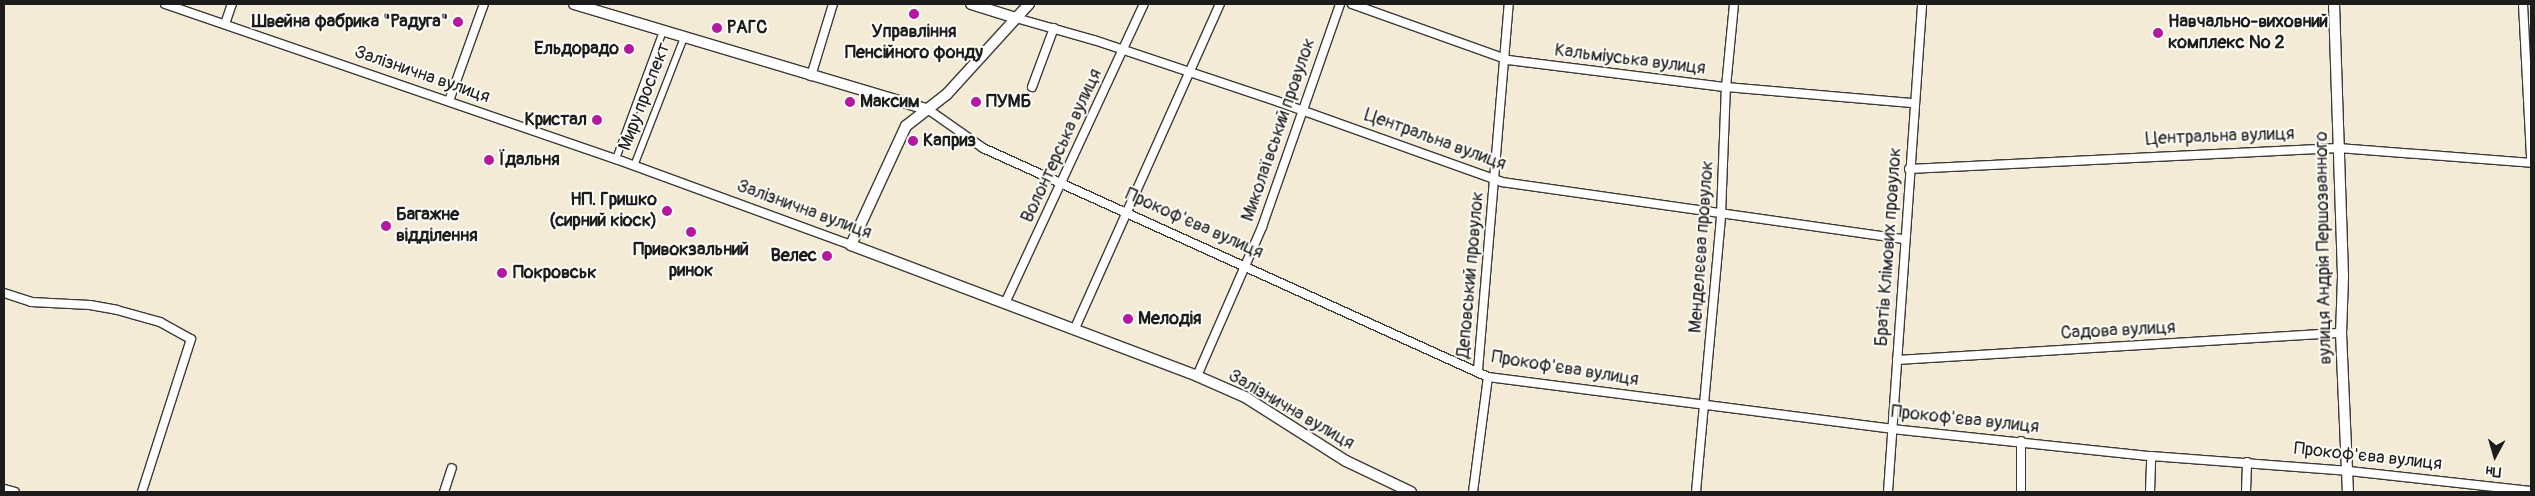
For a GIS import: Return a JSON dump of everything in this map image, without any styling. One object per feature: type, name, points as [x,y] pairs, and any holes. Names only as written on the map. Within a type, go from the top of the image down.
[{"type":"street","name":"Залізнична вулиця","points":[[165,4],[616,159],[1006,301],[1197,376],[1245,397],[1346,461],[1411,492]]},
{"type":"street","points":[[226,24],[232,4]]},
{"type":"street","points":[[449,101],[484,4]]},
{"type":"street","name":"Прокоф'єва вулиця","points":[[574,4],[930,110],[983,148],[1478,370],[1488,377],[1703,407],[1892,429],[2151,456],[2349,471],[2531,491]]},
{"type":"street","points":[[811,76],[833,4]]},
{"type":"street","name":"Центральна вулиця","points":[[971,4],[1124,50],[1301,110],[1502,182],[1721,215],[1905,239]]},
{"type":"street","points":[[851,245],[906,126],[930,110],[1029,4]]},
{"type":"street","name":"Волонтерська вулиця","points":[[1006,301],[1144,4]]},
{"type":"street","points":[[1074,328],[1125,211],[1191,73],[1220,4]]},
{"type":"street","name":"Миколаївський провулок","points":[[1197,376],[1244,264],[1262,227],[1301,110],[1340,4]]},
{"type":"street","name":"Кальміуська вулиця","points":[[1352,4],[1504,59],[1726,87],[1914,104]]},
{"type":"street","name":"Деповський провулок","points":[[1478,370],[1509,4]]},
{"type":"street","name":"Менделєєва провулок","points":[[1696,492],[1721,215],[1726,87],[1734,4]]},
{"type":"street","name":"Братів Клімових провулок","points":[[1888,492],[1909,169],[1922,4]]},
{"type":"street","name":"вулиця Андрія Першозванного","points":[[2334,4],[2341,334],[2349,471],[2348,492]]},
{"type":"street","points":[[2524,4],[2531,159]]},
{"type":"street","points":[[1032,87],[1054,28]]},
{"type":"street","name":"Миру проспект","points":[[616,159],[663,31]]},
{"type":"street","name":"Миру проспект","points":[[634,166],[684,38]]},
{"type":"street","name":"Центральна вулиця","points":[[1909,169],[2338,148],[2531,164]]},
{"type":"street","points":[[4,293],[31,302],[90,305],[160,322],[191,338],[142,492]]},
{"type":"street","name":"Садова вулиця","points":[[1897,360],[2341,334]]},
{"type":"street","name":"Деповський провулок","points":[[1473,492],[1488,377]]},
{"type":"street","points":[[2021,441],[2021,492]]},
{"type":"street","points":[[2150,492],[2151,456]]},
{"type":"street","points":[[2246,492],[2247,462]]},
{"type":"street","points":[[444,492],[452,468]]},
{"type":"street","points":[[4,489],[15,492]]},
{"type":"place","name":"Управління Пенсійного фонду","points":[[914,14]]},
{"type":"place","name":"Швейна фабрика \"Радуга\"","points":[[458,22]]},
{"type":"place","name":"РАГС","points":[[717,28]]},
{"type":"place","name":"Навчально-виховний комплекс № 2","points":[[2158,33]]},
{"type":"place","name":"Ельдорадо","points":[[629,49]]},
{"type":"place","name":"Максим","points":[[850,102]]},
{"type":"place","name":"ПУМБ","points":[[976,102]]},
{"type":"place","name":"Кристал","points":[[597,120]]},
{"type":"place","name":"Каприз","points":[[913,141]]},
{"type":"place","name":"Їдальня","points":[[489,160]]},
{"type":"place","name":"НП. Гришко (сирний кіоск)","points":[[667,211]]},
{"type":"place","name":"Багажне відділення","points":[[386,226]]},
{"type":"place","name":"Привокзальний ринок","points":[[691,232]]},
{"type":"place","name":"Велес","points":[[827,256]]},
{"type":"place","name":"Покровськ","points":[[502,273]]},
{"type":"place","name":"Мелодія","points":[[1128,319]]}]
